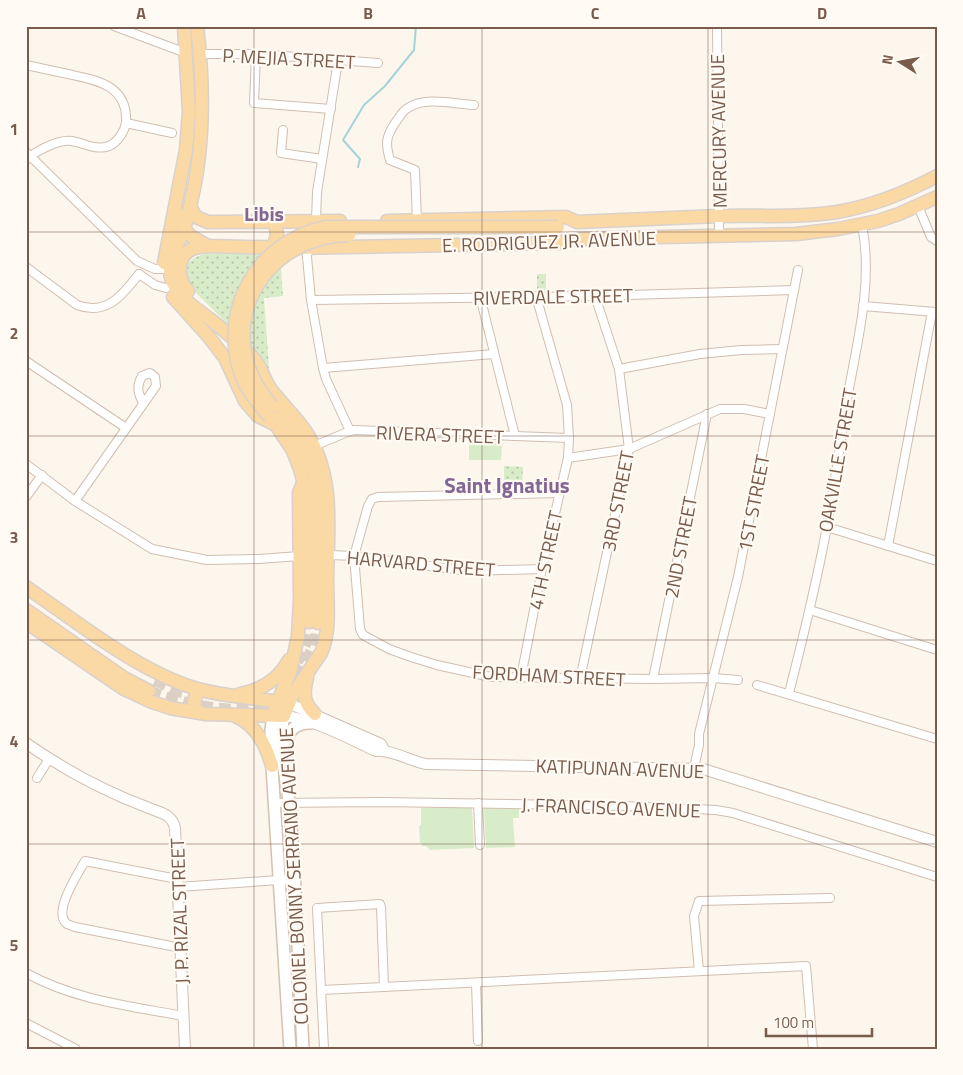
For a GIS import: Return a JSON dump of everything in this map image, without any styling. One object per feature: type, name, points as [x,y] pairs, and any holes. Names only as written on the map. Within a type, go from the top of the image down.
[{"type":"main road","points":[[184,26],[189,112],[186,150],[163,269],[166,288],[225,358],[245,401],[258,416],[274,418],[302,445],[311,461],[318,497],[314,622],[308,503],[304,481],[293,451],[274,418],[251,373],[245,348],[245,323],[249,304],[260,282],[275,263],[294,249],[316,239],[338,235],[562,233],[567,227],[577,222]]},
{"type":"main road","name":"COLONEL BONNY SERRANO AVENUE","points":[[197,26],[202,100],[201,134],[195,184],[190,206],[184,229],[171,261],[170,272],[173,283],[187,301],[228,334],[255,360],[270,389],[302,426],[314,446],[324,472],[328,495],[327,611],[324,645],[311,668],[283,702]]},
{"type":"main road","name":"E. RODRIGUEZ JR. AVENUE","points":[[190,206],[196,217],[208,222],[566,217],[577,222],[720,216],[796,216],[836,212],[865,206],[897,196],[937,176]]},
{"type":"main road","name":"E. RODRIGUEZ JR. AVENUE","points":[[208,246],[308,248],[560,243],[562,233],[796,234],[862,225],[898,214],[937,197]]},
{"type":"main road","points":[[175,209],[184,229],[192,237],[208,246]]},
{"type":"main road","points":[[387,221],[388,247]]},
{"type":"main road","points":[[273,248],[277,235],[275,222]]},
{"type":"main road","points":[[208,246],[194,248],[187,252],[179,271],[180,279],[184,287],[228,334]]},
{"type":"main road","name":"COLONEL BONNY SERRANO AVENUE","points":[[290,1049],[271,730],[283,702],[298,636],[299,493],[304,481]]},
{"type":"main road","name":"KATIPUNAN AVENUE","points":[[26,587],[137,662],[196,688],[226,695],[283,702]]},
{"type":"main road","points":[[26,597],[152,685],[124,678],[26,610]]},
{"type":"main road","name":"KATIPUNAN AVENUE","points":[[26,622],[130,692],[158,704],[196,712],[278,716]]},
{"type":"main road","points":[[226,695],[251,692],[273,680],[286,666],[298,636]]},
{"type":"main road","points":[[282,749],[288,732],[293,727],[313,718],[304,694],[311,668]]},
{"type":"main road","points":[[182,710],[187,706],[196,688]]},
{"type":"main road","points":[[196,688],[194,706],[196,712]]},
{"type":"main road","points":[[233,715],[244,720],[257,732],[272,766]]},
{"type":"main road","name":"COLONEL BONNY SERRANO AVENUE","points":[[278,716],[289,803],[303,1049]]},
{"type":"street","points":[[114,26],[186,53]]},
{"type":"street","name":"MERCURY AVENUE","points":[[717,26],[720,235]]},
{"type":"street","name":"P. MEJIA STREET","points":[[200,54],[256,54],[378,63]]},
{"type":"street","points":[[256,54],[254,103],[331,109]]},
{"type":"street","points":[[316,221],[317,192],[338,60]]},
{"type":"street","points":[[26,64],[96,80],[111,87],[121,98],[126,107],[126,123],[118,140],[110,146],[92,147],[70,141],[57,143],[28,156],[137,261],[155,269],[163,269]]},
{"type":"street","points":[[417,220],[416,171],[414,168],[390,160],[387,149],[387,135],[408,107],[421,102],[474,105]]},
{"type":"street","points":[[126,123],[172,133]]},
{"type":"street","points":[[283,130],[281,154],[322,160]]},
{"type":"street","points":[[918,206],[931,237],[937,241]]},
{"type":"street","name":"OAKVILLE STREET","points":[[789,693],[810,610],[827,527],[863,306],[866,246],[862,225]]},
{"type":"street","points":[[292,248],[308,267]]},
{"type":"street","points":[[308,248],[311,300],[323,368],[326,380],[350,431]]},
{"type":"street","points":[[137,261],[139,274],[155,284],[166,288]]},
{"type":"street","points":[[26,267],[77,305],[86,309],[104,307],[116,299],[139,274]]},
{"type":"street","name":"1ST STREET","points":[[691,768],[699,744],[699,734],[738,577],[798,270]]},
{"type":"street","name":"RIVERDALE STREET","points":[[311,300],[480,296],[595,296],[794,290]]},
{"type":"street","points":[[480,296],[515,436]]},
{"type":"street","name":"4TH STREET","points":[[520,677],[542,569],[568,458],[570,438],[567,404],[536,296]]},
{"type":"street","name":"3RD STREET","points":[[580,678],[629,449],[619,369],[595,296]]},
{"type":"street","points":[[863,306],[934,312],[888,546]]},
{"type":"street","points":[[619,369],[700,354],[782,349]]},
{"type":"street","points":[[323,368],[494,354]]},
{"type":"street","points":[[26,360],[126,428]]},
{"type":"street","points":[[75,501],[143,403]]},
{"type":"street","points":[[568,458],[629,449],[720,409],[732,408],[770,414]]},
{"type":"street","name":"2ND STREET","points":[[653,679],[707,414]]},
{"type":"street","name":"RIVERA STREET","points":[[314,446],[350,431],[570,438]]},
{"type":"street","points":[[26,464],[75,501],[152,549],[207,560],[247,560],[299,556]]},
{"type":"street","points":[[26,498],[42,475]]},
{"type":"street","name":"FORDHAM STREET","points":[[559,493],[378,496],[372,499],[368,506],[354,556],[360,629],[363,634],[389,649],[437,665],[491,677],[713,678],[738,680]]},
{"type":"street","points":[[827,527],[937,561]]},
{"type":"street","name":"HARVARD STREET","points":[[330,555],[354,556],[467,571],[542,569]]},
{"type":"street","points":[[810,610],[937,650]]},
{"type":"street","points":[[757,685],[789,693],[937,739]]},
{"type":"street","name":"KATIPUNAN AVENUE","points":[[283,702],[313,718],[381,744],[384,750],[426,764],[691,768],[727,775],[937,842]]},
{"type":"street","name":"KATIPUNAN AVENUE","points":[[278,716],[313,718]]},
{"type":"street","name":"J. P. RIZAL STREET","points":[[26,743],[85,781],[129,801],[168,815],[173,821],[178,883],[185,1049]]},
{"type":"street","points":[[37,778],[49,759]]},
{"type":"street","name":"J. FRANCISCO AVENUE","points":[[275,803],[381,802],[616,806],[716,810],[734,813],[937,877]]},
{"type":"street","points":[[478,804],[480,845]]},
{"type":"street","points":[[181,948],[67,924],[63,918],[64,902],[85,861],[178,883],[294,879]]},
{"type":"street","points":[[698,971],[694,916],[699,901],[830,898]]},
{"type":"street","points":[[324,1049],[317,908],[380,904],[384,987]]},
{"type":"street","points":[[322,990],[806,966],[813,1049]]},
{"type":"street","points":[[26,973],[56,988],[86,998],[183,1016]]},
{"type":"street","points":[[476,983],[478,1041]]},
{"type":"street","points":[[26,1023],[76,1049]]},
{"type":"green space","points":[[280,252],[283,296],[264,298],[270,382],[257,353],[195,292],[188,280],[186,269],[188,264],[197,256],[205,254]]},
{"type":"green space","points":[[537,274],[546,274],[546,293],[537,293]]},
{"type":"green space","points":[[502,443],[501,460],[469,460],[469,444]]},
{"type":"green space","points":[[504,466],[523,467],[522,487],[504,486]]},
{"type":"green space","points":[[511,807],[511,809],[519,809],[519,818],[513,818],[515,847],[486,848],[484,808]]},
{"type":"green space","points":[[421,808],[472,808],[474,848],[430,850],[426,846],[422,846],[422,843],[420,843],[419,826],[421,825]]},
{"type":"waterway","points":[[358,167],[360,159],[343,140],[364,105],[385,86],[414,50],[416,26]]},
{"type":"tunnel","points":[[297,662],[307,640],[309,622]]},
{"type":"tunnel","points":[[149,691],[175,700],[207,707],[239,710],[265,706],[276,700],[286,690],[306,662],[315,641],[318,623]]},
{"type":"tunnel","points":[[155,680],[182,692],[206,698]]},
{"type":"district","name":"Libis","points":[[264,213]]},
{"type":"district","name":"Saint Ignatius","points":[[507,485]]}]
